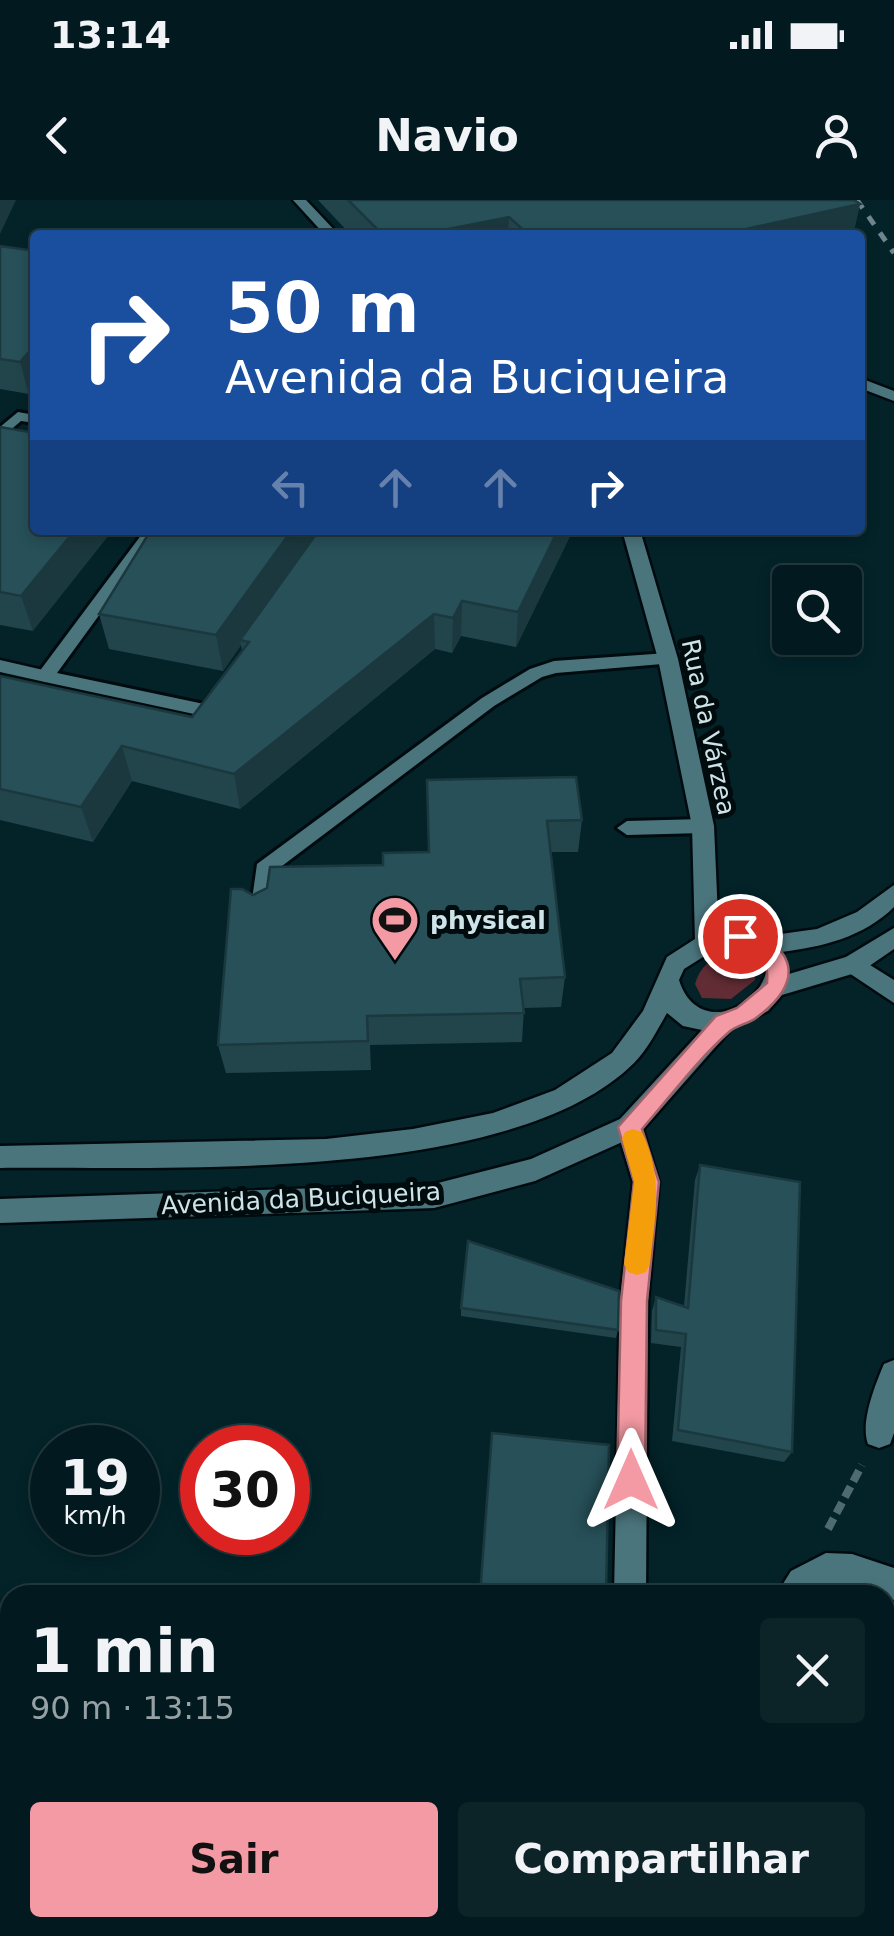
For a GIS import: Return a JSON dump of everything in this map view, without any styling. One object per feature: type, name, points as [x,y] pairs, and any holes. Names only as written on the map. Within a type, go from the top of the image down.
[{"type":"street","points":[[299,200],[327,230]]},
{"type":"street","points":[[865,385],[894,396]]},
{"type":"street","name":"Rua da Várzea","points":[[632,535],[668,659],[703,826],[707,940]]},
{"type":"street","points":[[0,666],[46,676]]},
{"type":"street","points":[[894,893],[855,923],[817,941],[763,945],[740,936],[707,940],[669,971],[667,990],[671,1000],[688,1015],[724,1022],[745,1014],[776,988],[854,964],[894,938]]},
{"type":"street","points":[[763,945],[780,971],[776,988]]},
{"type":"street","points":[[854,964],[894,992]]},
{"type":"street","name":"Avenida da Buciqueira","points":[[0,1158],[308,1152],[480,1128],[545,1106],[608,1070],[624,1057],[667,990]]},
{"type":"street","name":"Avenida da Buciqueira","points":[[0,1211],[434,1196],[535,1169],[630,1127],[724,1022]]},
{"type":"street","points":[[630,1127],[646,1182],[634,1301],[630,1585]]},
{"type":"street","points":[[879,1432],[894,1374]]},
{"type":"street","points":[[806,1585],[825,1567],[841,1566],[894,1584]]},
{"type":"lane","points":[[0,435],[18,416],[30,418]]},
{"type":"lane","points":[[149,535],[46,676],[208,711],[229,681]]},
{"type":"lane","points":[[260,914],[264,869],[488,702],[554,667],[668,659]]},
{"type":"lane","points":[[626,828],[703,826]]},
{"type":"path","points":[[803,1585],[879,1432]]},
{"type":"shaded area","points":[[728,954],[754,963],[755,980],[731,999],[702,998],[695,984],[700,973],[711,961]]},
{"type":"building","points":[[348,200],[854,200],[860,204],[742,230],[523,230],[509,217],[443,230],[378,230]]},
{"type":"building","points":[[0,246],[30,250],[30,351],[20,362],[0,359]]},
{"type":"building","points":[[0,427],[30,432],[30,535],[71,535],[21,596],[0,592]]},
{"type":"building","points":[[148,535],[288,535],[216,635],[99,614]]},
{"type":"building","points":[[315,535],[556,535],[518,612],[462,601],[453,618],[434,614],[234,774],[122,746],[81,807],[0,789],[0,676],[192,717],[249,642],[240,640]]},
{"type":"building","points":[[576,777],[582,820],[547,821],[565,977],[520,979],[524,1013],[367,1016],[368,1041],[218,1045],[231,889],[253,895],[267,888],[270,867],[383,865],[383,853],[429,852],[427,780]]},
{"type":"building","points":[[700,1165],[800,1182],[792,1452],[678,1430],[686,1334],[656,1330],[656,1297],[688,1308]]},
{"type":"building","points":[[468,1241],[619,1291],[618,1330],[461,1308]]},
{"type":"building","points":[[492,1433],[609,1445],[606,1585],[481,1585]]},
{"type":"railway","points":[[857,200],[894,253]]},
{"type":"slow traffic","points":[[633,1139],[646,1182],[637,1264]]},
{"type":"place","name":"physical","points":[[395,962]]},
{"type":"route","points":[[631,1480],[634,1301],[646,1182],[630,1127],[724,1022],[745,1014],[776,988],[780,971],[771,952],[740,936]]}]
